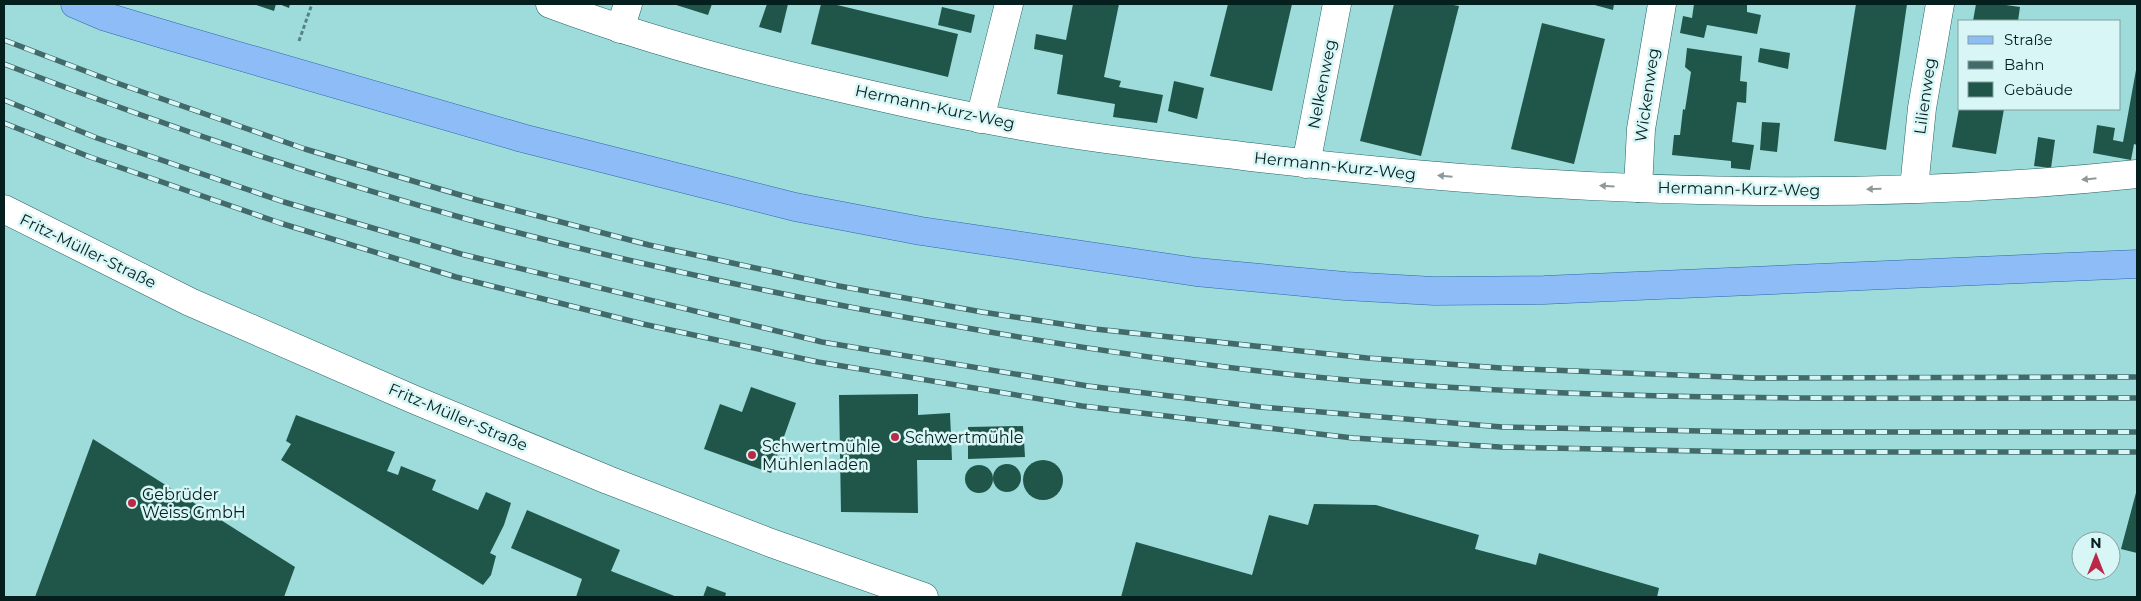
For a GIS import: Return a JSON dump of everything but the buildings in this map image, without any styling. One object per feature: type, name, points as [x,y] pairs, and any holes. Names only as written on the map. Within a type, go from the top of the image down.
[{"type":"main road","points":[[75,4],[103,16],[173,37],[522,138],[795,207],[921,231],[1196,272],[1374,288],[1434,291],[1535,290],[2137,264]]},
{"type":"street","name":"Hermann-Kurz-Weg","points":[[550,4],[624,16],[749,67],[980,119],[1135,144],[1306,164],[1487,180],[1638,188],[1779,191],[2056,183],[2137,174]]},
{"type":"street","points":[[980,119],[1009,4]]},
{"type":"street","name":"Nelkenweg","points":[[1306,164],[1338,4]]},
{"type":"street","name":"Wickenweg","points":[[1638,188],[1641,129],[1662,4]]},
{"type":"street","name":"Lilienweg","points":[[1914,188],[1922,108],[1940,4]]},
{"type":"street","name":"Fritz-Müller-Straße","points":[[4,209],[190,302],[415,400],[608,480],[771,543],[924,597]]},
{"type":"path","points":[[288,69],[312,4]]},
{"type":"railway","points":[[4,40],[114,82],[305,149],[477,200],[649,245],[839,286],[982,312],[1095,329],[1367,358],[1501,368],[1753,378],[2137,377]]},
{"type":"railway","points":[[4,64],[235,148],[470,220],[653,266],[776,292],[899,316],[1063,344],[1166,359],[1321,377],[1373,382],[1564,393],[1755,398],[2137,398]]},
{"type":"railway","points":[[4,100],[97,138],[284,202],[461,254],[822,342],[1088,386],[1260,407],[1502,427],[1751,432],[2137,432]]},
{"type":"railway","points":[[4,123],[90,157],[280,223],[456,277],[643,324],[818,362],[1082,406],[1353,438],[1500,447],[1748,452],[2137,452]]},
{"type":"place","name":"Schwertmühle","points":[[895,437]]},
{"type":"place","name":"Schwertmühle Mühlenladen","points":[[752,455]]},
{"type":"place","name":"Gebrüder Weiss GmbH","points":[[132,503]]}]
